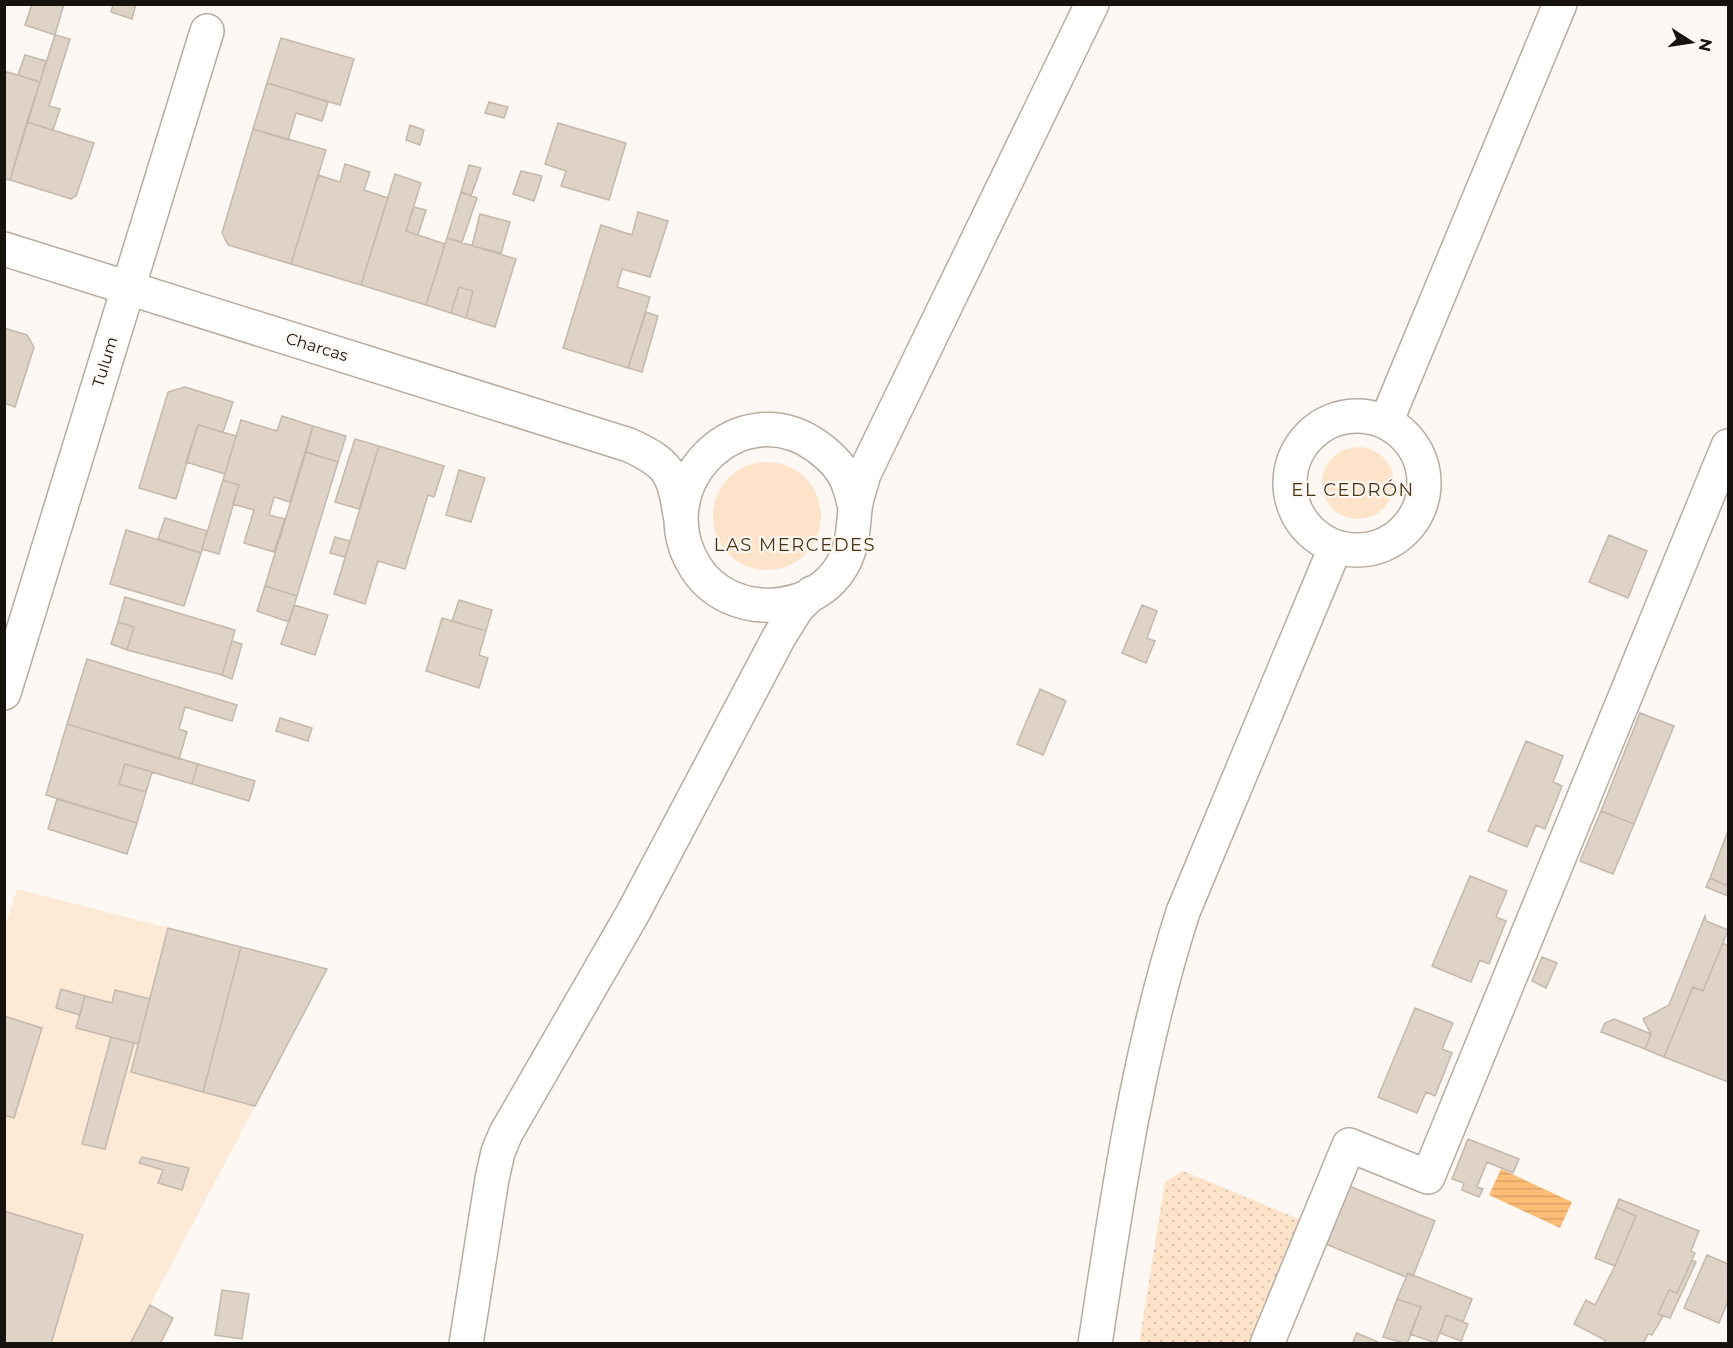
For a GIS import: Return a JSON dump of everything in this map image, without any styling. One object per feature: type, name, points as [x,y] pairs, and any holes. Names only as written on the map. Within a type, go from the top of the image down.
[{"type":"street","points":[[743,603],[772,607],[800,601],[825,586],[844,563],[854,536],[855,507],[864,474],[1092,4]]},
{"type":"street","points":[[1386,422],[1560,4]]},
{"type":"street","name":"Tulum","points":[[4,693],[207,31]]},
{"type":"street","name":"Charcas","points":[[4,249],[642,451]]},
{"type":"street","points":[[1364,415],[1386,422],[1412,443],[1423,469],[1423,498],[1412,523],[1390,542],[1364,551],[1335,548],[1311,534],[1294,511],[1289,483],[1295,455],[1311,432],[1336,418],[1364,415]]},
{"type":"street","points":[[823,451],[863,442],[890,422]]},
{"type":"street","points":[[642,451],[687,455],[749,432],[778,431],[807,439],[830,456],[847,479],[855,507]]},
{"type":"street","points":[[680,515],[686,486],[701,462],[722,442]]},
{"type":"street","points":[[1266,1344],[1349,1145],[1428,1177],[1728,446]]},
{"type":"street","points":[[642,451],[670,475],[677,490],[684,543],[696,570],[717,590],[743,603],[758,614],[767,638],[767,658]]},
{"type":"street","points":[[1095,1344],[1125,1151],[1166,964],[1183,912],[1335,548]]},
{"type":"street","points":[[466,1344],[492,1179],[498,1152],[506,1133],[633,913],[767,658],[793,614],[812,593]]},
{"type":"shaded area","points":[[1358,447],[1372,450],[1384,457],[1391,469],[1394,483],[1391,497],[1384,509],[1372,516],[1358,519],[1344,516],[1332,509],[1325,497],[1322,483],[1325,469],[1332,457],[1344,450]]},
{"type":"shaded area","points":[[767,462],[788,466],[805,478],[817,495],[821,516],[817,537],[805,554],[788,566],[767,570],[746,566],[729,554],[717,537],[713,516],[717,495],[729,478],[746,466]]},
{"type":"shaded area","points":[[17,889],[327,969],[130,1343],[5,1344],[4,930]]},
{"type":"shaded area","points":[[1501,1169],[1572,1202],[1560,1228],[1489,1195]]},
{"type":"shaded area","points":[[1183,1171],[1303,1221],[1253,1343],[1139,1344],[1165,1182]]},
{"type":"building","points":[[32,4],[64,4],[55,35],[25,25]]},
{"type":"building","points":[[113,4],[136,4],[132,19],[111,12]]},
{"type":"building","points":[[55,35],[70,39],[49,106],[60,109],[53,130],[27,122]]},
{"type":"building","points":[[281,38],[354,59],[340,105],[267,83]]},
{"type":"building","points":[[25,55],[46,61],[40,82],[18,75]]},
{"type":"building","points":[[4,71],[40,82],[10,180],[4,179]]},
{"type":"building","points":[[267,83],[328,102],[322,121],[296,113],[288,140],[253,129]]},
{"type":"building","points":[[489,102],[508,107],[504,118],[485,113]]},
{"type":"building","points":[[27,122],[94,143],[76,196],[71,199],[10,180]]},
{"type":"building","points":[[558,123],[626,143],[609,200],[561,186],[566,171],[545,164]]},
{"type":"building","points":[[410,125],[424,130],[420,145],[406,140]]},
{"type":"building","points":[[253,129],[326,150],[291,264],[228,245],[222,233]]},
{"type":"building","points":[[345,164],[370,172],[364,190],[388,198],[361,285],[291,264],[318,175],[340,182]]},
{"type":"building","points":[[469,165],[481,168],[471,196],[461,192]]},
{"type":"building","points":[[521,171],[542,176],[534,201],[513,194]]},
{"type":"building","points":[[395,174],[421,183],[406,231],[445,244],[426,305],[361,285]]},
{"type":"building","points":[[461,192],[477,198],[462,242],[447,238]]},
{"type":"building","points":[[414,207],[426,210],[418,235],[406,231]]},
{"type":"building","points":[[638,212],[668,221],[650,277],[622,269],[617,287],[650,297],[628,368],[563,348],[601,225],[632,235]]},
{"type":"building","points":[[480,214],[510,222],[501,253],[472,246]]},
{"type":"building","points":[[447,238],[516,259],[495,327],[466,318],[473,291],[459,287],[451,313],[426,305]]},
{"type":"building","points":[[459,287],[473,291],[466,318],[451,313]]},
{"type":"building","points":[[646,312],[658,316],[642,372],[628,368]]},
{"type":"building","points":[[4,328],[27,335],[34,347],[15,407],[4,403]]},
{"type":"building","points":[[185,387],[233,402],[223,432],[198,425],[176,499],[139,488],[168,392]]},
{"type":"building","points":[[282,416],[313,426],[290,502],[274,497],[269,515],[285,519],[274,552],[244,543],[254,510],[233,504],[239,485],[223,480],[241,420],[277,431]]},
{"type":"building","points":[[198,425],[236,436],[225,474],[186,462]]},
{"type":"building","points":[[313,426],[346,436],[338,462],[306,452]]},
{"type":"building","points":[[355,439],[379,446],[359,509],[335,502]]},
{"type":"building","points":[[379,446],[444,466],[434,497],[428,495],[405,569],[378,561],[365,604],[334,594]]},
{"type":"building","points":[[306,452],[338,462],[297,596],[265,586]]},
{"type":"building","points":[[459,470],[485,478],[471,522],[446,515]]},
{"type":"building","points":[[223,480],[239,485],[219,554],[202,549]]},
{"type":"building","points":[[165,518],[207,531],[201,553],[158,539]]},
{"type":"building","points":[[126,530],[201,553],[184,606],[110,584]]},
{"type":"building","points":[[1609,535],[1647,551],[1628,598],[1589,582]]},
{"type":"building","points":[[335,537],[350,541],[345,557],[330,553]]},
{"type":"building","points":[[265,586],[297,596],[289,622],[257,611]]},
{"type":"building","points":[[125,597],[235,630],[222,675],[127,650],[134,627],[118,622]]},
{"type":"building","points":[[459,600],[492,610],[486,631],[452,621]]},
{"type":"building","points":[[294,605],[328,615],[315,655],[281,644]]},
{"type":"building","points":[[1142,605],[1157,611],[1147,638],[1155,641],[1146,663],[1122,653]]},
{"type":"building","points":[[442,618],[486,631],[479,655],[488,658],[479,688],[426,671]]},
{"type":"building","points":[[118,622],[134,627],[127,650],[111,644]]},
{"type":"building","points":[[232,641],[242,644],[232,679],[222,675]]},
{"type":"building","points":[[87,659],[237,705],[232,721],[185,707],[179,729],[187,732],[179,759],[67,724]]},
{"type":"building","points":[[1040,689],[1066,701],[1043,755],[1017,744]]},
{"type":"building","points":[[1640,713],[1674,726],[1634,824],[1601,811]]},
{"type":"building","points":[[280,718],[312,728],[308,741],[276,731]]},
{"type":"building","points":[[67,724],[198,764],[192,784],[125,764],[119,784],[146,792],[137,823],[46,795]]},
{"type":"building","points":[[1526,741],[1563,756],[1553,782],[1562,786],[1545,829],[1536,825],[1527,847],[1488,831]]},
{"type":"building","points":[[125,764],[152,772],[146,792],[119,784]]},
{"type":"building","points":[[198,764],[255,781],[249,801],[192,784]]},
{"type":"building","points":[[57,799],[137,823],[127,854],[48,829]]},
{"type":"building","points":[[1601,811],[1634,824],[1613,874],[1580,861]]},
{"type":"building","points":[[1728,831],[1728,886],[1710,878]]},
{"type":"building","points":[[1470,876],[1507,891],[1496,917],[1506,921],[1489,964],[1480,960],[1471,982],[1432,966]]},
{"type":"building","points":[[1710,878],[1728,886],[1728,896],[1706,887]]},
{"type":"building","points":[[1705,916],[1706,921],[1728,930],[1703,991],[1693,987],[1664,1057],[1645,1049],[1651,1034],[1643,1019],[1669,1005]]},
{"type":"building","points":[[168,928],[241,947],[203,1092],[131,1072]]},
{"type":"building","points":[[1723,943],[1728,946],[1728,1082],[1664,1057],[1693,987],[1703,991]]},
{"type":"building","points":[[241,947],[327,969],[255,1106],[203,1092]]},
{"type":"building","points":[[1542,957],[1557,963],[1546,988],[1532,981]]},
{"type":"building","points":[[61,989],[85,996],[80,1015],[56,1008]]},
{"type":"building","points":[[115,990],[150,999],[138,1044],[76,1028],[85,996],[112,1003]]},
{"type":"building","points":[[1415,1008],[1453,1023],[1442,1049],[1452,1053],[1435,1096],[1426,1092],[1417,1113],[1378,1097]]},
{"type":"building","points":[[4,1016],[42,1028],[14,1118],[4,1115]]},
{"type":"building","points":[[1614,1019],[1651,1034],[1645,1049],[1601,1032],[1605,1023]]},
{"type":"building","points":[[111,1037],[134,1043],[105,1149],[82,1144]]},
{"type":"building","points":[[1468,1139],[1519,1159],[1513,1173],[1487,1162],[1477,1187],[1483,1189],[1479,1197],[1462,1190],[1464,1183],[1452,1179]]},
{"type":"building","points":[[142,1157],[189,1168],[182,1190],[158,1183],[163,1170],[139,1163]]},
{"type":"building","points":[[1344,1184],[1435,1221],[1413,1276],[1408,1273],[1406,1277],[1321,1242]]},
{"type":"building","points":[[1619,1199],[1699,1231],[1691,1251],[1695,1253],[1677,1293],[1669,1290],[1658,1314],[1663,1316],[1652,1335],[1648,1334],[1643,1344],[1603,1344],[1605,1340],[1574,1324],[1586,1300],[1595,1305],[1615,1266],[1636,1216],[1616,1207]]},
{"type":"building","points":[[1616,1207],[1636,1216],[1615,1266],[1595,1258]]},
{"type":"building","points":[[4,1211],[83,1235],[51,1344],[4,1344]]},
{"type":"building","points":[[1707,1255],[1728,1264],[1728,1301],[1719,1323],[1684,1308]]},
{"type":"building","points":[[1692,1260],[1696,1262],[1670,1318],[1658,1314],[1669,1290],[1677,1293]]},
{"type":"building","points":[[1408,1273],[1472,1299],[1463,1322],[1446,1315],[1436,1343],[1410,1334],[1421,1307],[1397,1299]]},
{"type":"building","points":[[222,1290],[249,1294],[242,1339],[215,1335]]},
{"type":"building","points":[[1397,1299],[1421,1307],[1407,1344],[1383,1337]]},
{"type":"building","points":[[150,1305],[173,1318],[160,1344],[130,1344]]},
{"type":"building","points":[[1446,1315],[1468,1324],[1461,1341],[1440,1333]]},
{"type":"building","points":[[1357,1333],[1380,1343],[1380,1344],[1352,1344]]},
{"type":"district","name":"EL CEDRÓN","points":[[1353,490]]},
{"type":"district","name":"LAS MERCEDES","points":[[795,545]]}]
